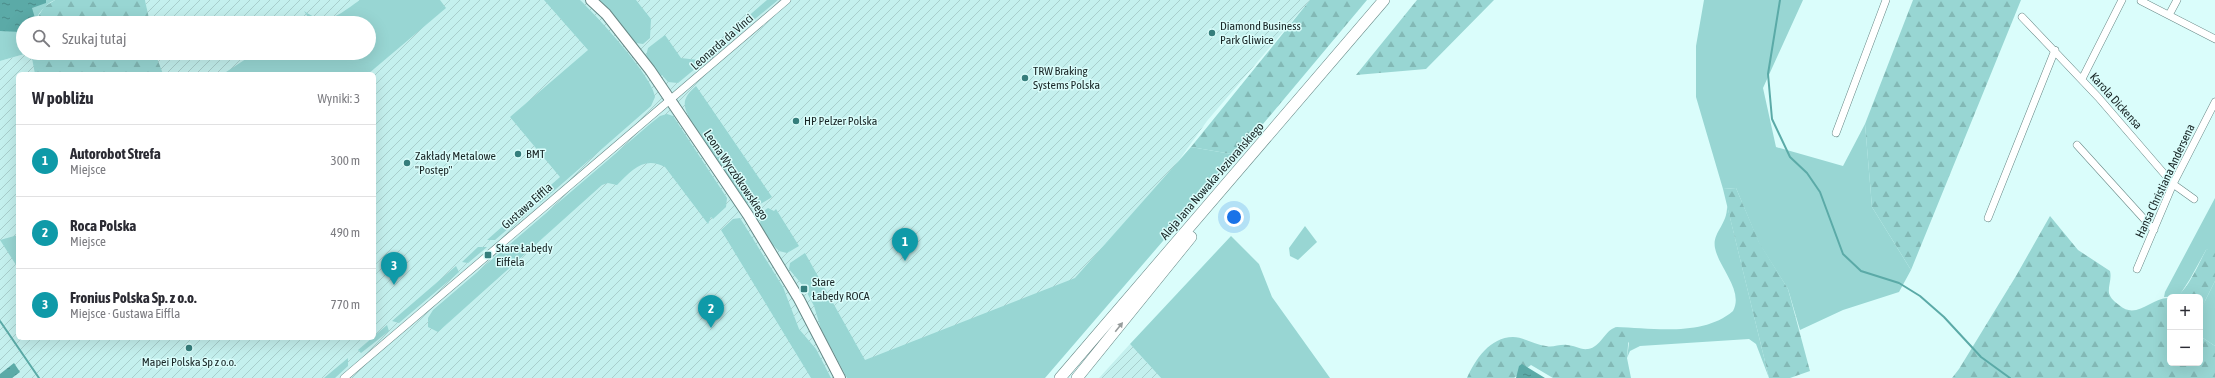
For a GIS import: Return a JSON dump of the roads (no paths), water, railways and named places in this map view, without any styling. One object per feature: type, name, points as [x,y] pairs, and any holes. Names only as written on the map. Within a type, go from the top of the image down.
[{"type":"main road","name":"Aleja Jana Nowaka-Jeziorańskiego","points":[[1060,378],[1384,0]]},
{"type":"main road","points":[[1077,378],[1217,204],[1238,171]]},
{"type":"main road","points":[[1053,378],[1080,356]]},
{"type":"street","name":"Leona Wyczółkowskiego","points":[[591,0],[606,14],[638,54],[671,100],[770,250],[799,299],[840,378]]},
{"type":"street","name":"Leonarda da Vinci","points":[[671,100],[787,0]]},
{"type":"street","points":[[1836,133],[1886,0]]},
{"type":"street","points":[[2082,80],[2122,0]]},
{"type":"street","points":[[2169,15],[2177,0]]},
{"type":"street","points":[[2141,1],[2215,39]]},
{"type":"street","name":"Karola Dickensa","points":[[2022,17],[2082,80],[2173,184],[2194,199]]},
{"type":"street","points":[[1988,218],[2054,50]]},
{"type":"street","name":"Gustawa Eiffla","points":[[344,378],[648,117],[671,100]]},
{"type":"street","name":"Hansa Christiana Andersena","points":[[2137,269],[2173,184],[2215,102]]},
{"type":"street","points":[[2077,146],[2154,230]]},
{"type":"water","points":[[0,0],[46,0],[46,3],[32,8],[34,16],[16,16],[16,32],[0,31]]},
{"type":"water","points":[[14,363],[20,372],[12,378],[0,378],[0,374]]},
{"type":"water","points":[[1522,364],[1545,378],[1516,378],[1519,366]]},
{"type":"waterway","points":[[1780,0],[1768,74],[1772,119],[1790,157],[1807,173],[1820,192],[1843,254],[1861,271],[1899,283],[1920,296],[1944,317],[1981,357],[2010,378]]},
{"type":"waterway","points":[[0,321],[39,378]]},
{"type":"place","name":"Diamond Business Park Gliwice","points":[[1212,33]]},
{"type":"place","name":"TRW Braking Systems Polska","points":[[1025,78]]},
{"type":"place","name":"HP Pelzer Polska","points":[[796,121]]},
{"type":"place","name":"BMT","points":[[518,154]]},
{"type":"place","name":"Zakłady Metalowe \"Postęp\"","points":[[407,163]]},
{"type":"place","name":"Stare Łabędy Eiffela","points":[[488,255]]},
{"type":"place","name":"Autorobot Strefa","points":[[905,261]]},
{"type":"place","name":"Fronius Polska Sp. z o.o.","points":[[394,285]]},
{"type":"place","name":"Stare Łabędy ROCA","points":[[804,289]]},
{"type":"place","name":"Roca Polska","points":[[711,328]]},
{"type":"place","name":"Mapei Polska Sp z o.o.","points":[[189,348]]}]
